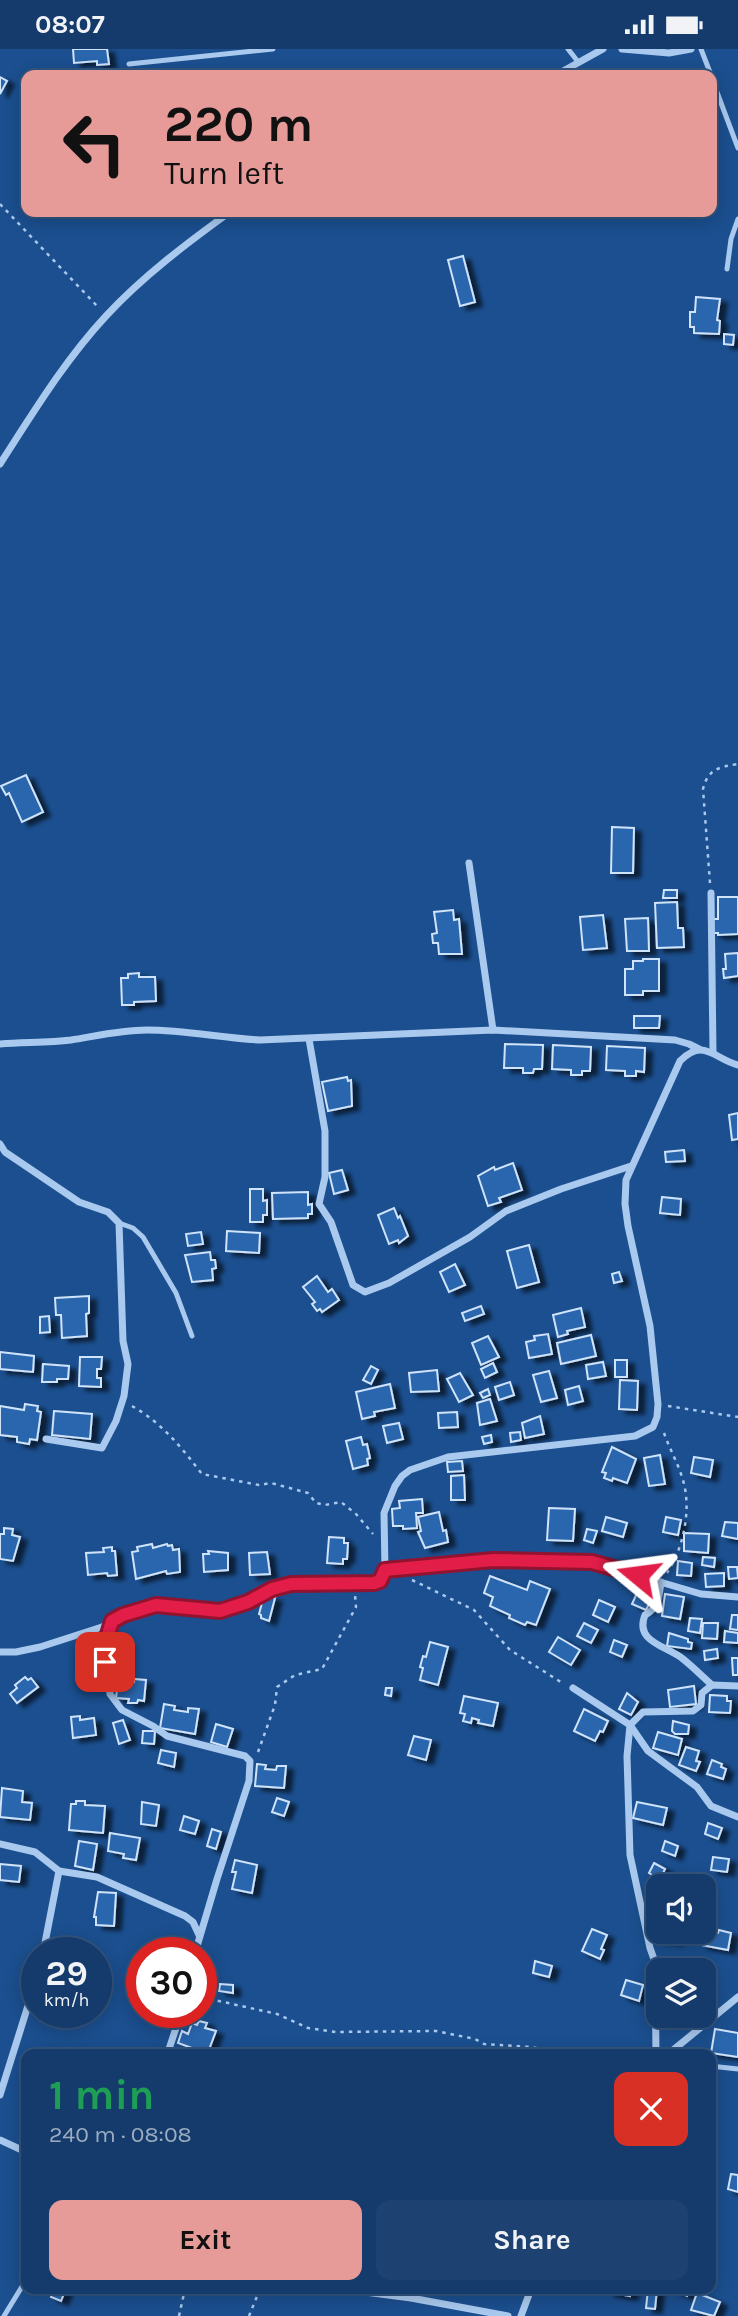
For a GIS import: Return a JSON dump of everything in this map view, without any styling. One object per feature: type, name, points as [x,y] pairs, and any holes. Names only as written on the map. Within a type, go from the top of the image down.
[{"type":"street","points":[[566,70],[603,49]]},
{"type":"street","points":[[622,49],[669,53],[691,49]]},
{"type":"street","points":[[0,464],[50,387],[106,316],[166,262],[224,217]]},
{"type":"street","points":[[470,863],[493,1030]]},
{"type":"street","points":[[711,893],[713,1052]]},
{"type":"street","points":[[0,1044],[69,1040],[144,1030],[261,1040],[493,1030],[674,1040],[713,1052],[721,1059],[738,1065]]},
{"type":"street","points":[[309,1039],[325,1131],[325,1177],[319,1203],[331,1222],[353,1285],[365,1292],[389,1283],[470,1237],[506,1211],[631,1166]]},
{"type":"street","points":[[0,1652],[40,1647],[102,1627],[123,1615],[156,1605],[220,1611],[291,1584],[354,1584],[380,1581],[385,1570],[383,1513],[402,1476],[419,1465],[448,1457],[635,1436],[653,1427],[658,1404],[650,1326],[628,1226],[626,1180],[680,1061],[687,1054],[699,1049]]},
{"type":"street","points":[[0,1144],[3,1154],[79,1202],[108,1212],[119,1223],[122,1341],[128,1364],[124,1396],[116,1421],[102,1447],[46,1439]]},
{"type":"street","points":[[385,1570],[493,1560],[592,1562],[701,1594],[738,1597]]},
{"type":"street","points":[[661,1581],[658,1601],[653,1611],[645,1615],[642,1623],[644,1635],[657,1646],[681,1657],[712,1685],[738,1686]]},
{"type":"street","points":[[112,1621],[106,1641],[105,1662],[110,1694],[122,1710],[167,1736],[245,1756],[250,1761],[250,1781],[199,1936]]},
{"type":"street","points":[[656,2049],[655,1962],[630,1855],[627,1756],[630,1725],[643,1712],[693,1711],[701,1705],[702,1693],[712,1685]]},
{"type":"street","points":[[573,1688],[630,1725],[648,1751],[697,1787],[711,1807],[738,1817]]},
{"type":"street","points":[[0,1844],[35,1851],[59,1871],[97,1877],[185,1916],[193,1922],[199,1936]]},
{"type":"street","points":[[46,1937],[59,1871]]},
{"type":"street","points":[[674,2049],[738,1997]]},
{"type":"street","points":[[0,2095],[21,2028]]},
{"type":"street","points":[[169,2049],[176,2028]]},
{"type":"street","points":[[0,2140],[21,2150]]},
{"type":"street","points":[[380,2294],[508,2316]]},
{"type":"street","points":[[521,2316],[529,2294]]},
{"type":"lane","points":[[129,64],[272,49]]},
{"type":"lane","points":[[568,49],[579,63]]},
{"type":"lane","points":[[701,49],[709,70]]},
{"type":"lane","points":[[717,91],[738,148]]},
{"type":"lane","points":[[727,269],[731,239],[738,219]]},
{"type":"lane","points":[[119,1223],[143,1237],[176,1293],[191,1336]]},
{"type":"lane","points":[[716,2067],[738,2069]]},
{"type":"lane","points":[[4,2316],[21,2288]]},
{"type":"path","points":[[0,204],[106,316]]},
{"type":"path","points":[[711,893],[703,789],[706,778],[720,767],[738,764]]},
{"type":"path","points":[[124,1396],[127,1403],[153,1418],[179,1444],[202,1474],[259,1485],[271,1483],[308,1493],[316,1503],[325,1505],[341,1502],[383,1543]]},
{"type":"path","points":[[658,1404],[738,1416]]},
{"type":"path","points":[[657,1417],[684,1483],[687,1513],[675,1560],[661,1581]]},
{"type":"path","points":[[385,1570],[403,1575],[474,1610],[520,1658],[573,1688]]},
{"type":"path","points":[[250,1761],[256,1755],[275,1705],[277,1688],[295,1675],[322,1669],[356,1607],[354,1584]]},
{"type":"path","points":[[217,2001],[277,2014],[308,2028],[336,2032],[436,2031],[475,2039],[484,2044],[542,2049]]},
{"type":"path","points":[[179,2316],[184,2294]]},
{"type":"path","points":[[249,2316],[258,2294]]},
{"type":"building","points":[[73,49],[107,49],[109,64],[97,65],[97,61],[74,63]]},
{"type":"building","points":[[0,77],[7,81],[0,94]]},
{"type":"building","points":[[463,256],[475,302],[460,306],[448,260]]},
{"type":"building","points":[[696,297],[720,299],[717,320],[720,321],[719,334],[694,333],[694,327],[690,327],[690,312],[695,312]]},
{"type":"building","points":[[724,334],[734,335],[733,345],[724,344]]},
{"type":"building","points":[[26,775],[43,812],[22,822],[9,793],[6,795],[1,786]]},
{"type":"building","points":[[612,827],[634,828],[633,873],[611,873]]},
{"type":"building","points":[[664,890],[677,890],[677,898],[663,898]]},
{"type":"building","points":[[718,897],[738,897],[738,934],[713,933],[713,919],[718,919]]},
{"type":"building","points":[[677,902],[678,928],[683,928],[684,947],[657,948],[655,903]]},
{"type":"building","points":[[453,910],[454,920],[459,919],[462,954],[439,954],[438,943],[433,943],[432,934],[437,933],[434,912]]},
{"type":"building","points":[[603,915],[607,948],[583,950],[580,917]]},
{"type":"building","points":[[648,918],[649,951],[627,951],[625,919]]},
{"type":"building","points":[[738,953],[738,976],[724,978],[725,954]]},
{"type":"building","points":[[659,959],[659,991],[643,991],[643,995],[625,995],[625,969],[633,969],[633,961]]},
{"type":"building","points":[[139,973],[139,977],[155,977],[156,1001],[122,1005],[121,978]]},
{"type":"building","points":[[634,1016],[660,1016],[659,1028],[634,1028]]},
{"type":"building","points":[[505,1044],[543,1045],[542,1069],[523,1073],[523,1068],[504,1068]]},
{"type":"building","points":[[553,1045],[591,1047],[590,1071],[582,1071],[582,1075],[571,1075],[571,1070],[552,1069]]},
{"type":"building","points":[[607,1046],[645,1048],[644,1072],[636,1071],[636,1076],[625,1076],[625,1071],[606,1070]]},
{"type":"building","points":[[347,1077],[348,1081],[351,1080],[352,1106],[328,1111],[322,1082]]},
{"type":"building","points":[[738,1113],[738,1139],[732,1140],[729,1115]]},
{"type":"building","points":[[684,1150],[685,1161],[666,1162],[665,1152]]},
{"type":"building","points":[[513,1163],[522,1190],[499,1198],[501,1202],[488,1206],[478,1176],[494,1167],[495,1170]]},
{"type":"building","points":[[342,1170],[348,1190],[334,1194],[329,1173]]},
{"type":"building","points":[[250,1189],[263,1189],[263,1201],[267,1200],[267,1215],[263,1215],[263,1222],[250,1222]]},
{"type":"building","points":[[308,1192],[308,1205],[312,1204],[312,1214],[308,1214],[308,1218],[273,1219],[272,1193]]},
{"type":"building","points":[[662,1197],[681,1199],[680,1215],[660,1213]]},
{"type":"building","points":[[394,1208],[408,1236],[399,1243],[398,1240],[389,1244],[378,1215]]},
{"type":"building","points":[[227,1231],[260,1233],[259,1253],[226,1251]]},
{"type":"building","points":[[201,1232],[203,1244],[188,1246],[186,1234]]},
{"type":"building","points":[[529,1245],[539,1282],[517,1288],[507,1251]]},
{"type":"building","points":[[210,1252],[216,1268],[212,1269],[213,1280],[192,1282],[185,1255]]},
{"type":"building","points":[[455,1264],[465,1285],[449,1292],[440,1272]]},
{"type":"building","points":[[619,1272],[622,1281],[614,1283],[612,1274]]},
{"type":"building","points":[[317,1276],[328,1292],[332,1289],[339,1300],[322,1312],[320,1309],[317,1311],[312,1304],[315,1302],[303,1287]]},
{"type":"building","points":[[89,1296],[87,1336],[62,1338],[61,1315],[56,1315],[55,1298]]},
{"type":"building","points":[[481,1306],[484,1314],[465,1321],[462,1313]]},
{"type":"building","points":[[581,1308],[585,1327],[567,1331],[568,1334],[558,1337],[553,1315]]},
{"type":"building","points":[[49,1316],[50,1332],[40,1333],[40,1317]]},
{"type":"building","points":[[548,1334],[552,1354],[529,1358],[526,1342],[535,1340],[534,1336]]},
{"type":"building","points":[[591,1335],[596,1356],[561,1364],[557,1343]]},
{"type":"building","points":[[488,1336],[499,1357],[481,1365],[472,1343]]},
{"type":"building","points":[[0,1352],[34,1356],[33,1372],[0,1369]]},
{"type":"building","points":[[80,1357],[102,1357],[101,1369],[97,1369],[101,1387],[79,1386]]},
{"type":"building","points":[[615,1360],[627,1360],[627,1377],[615,1377]]},
{"type":"building","points":[[603,1362],[606,1376],[588,1379],[586,1365]]},
{"type":"building","points":[[493,1363],[497,1372],[485,1378],[481,1369]]},
{"type":"building","points":[[43,1364],[69,1366],[68,1379],[42,1382]]},
{"type":"building","points":[[371,1366],[378,1370],[371,1384],[363,1380]]},
{"type":"building","points":[[437,1370],[439,1391],[411,1392],[409,1373]]},
{"type":"building","points":[[549,1371],[557,1398],[541,1402],[533,1375]]},
{"type":"building","points":[[460,1373],[473,1395],[459,1402],[447,1379]]},
{"type":"building","points":[[620,1380],[638,1381],[637,1410],[619,1409]]},
{"type":"building","points":[[510,1382],[514,1395],[499,1400],[495,1387]]},
{"type":"building","points":[[390,1384],[395,1408],[374,1412],[375,1416],[362,1419],[356,1392]]},
{"type":"building","points":[[579,1386],[583,1401],[568,1405],[565,1390]]},
{"type":"building","points":[[488,1389],[490,1395],[483,1398],[480,1393]]},
{"type":"building","points":[[490,1399],[497,1421],[480,1425],[477,1403]]},
{"type":"building","points":[[25,1404],[38,1406],[37,1411],[41,1412],[37,1440],[30,1439],[29,1444],[17,1442],[17,1437],[0,1435],[0,1406],[24,1410]]},
{"type":"building","points":[[54,1411],[92,1414],[90,1439],[52,1435]]},
{"type":"building","points":[[457,1412],[458,1427],[439,1428],[438,1413]]},
{"type":"building","points":[[540,1416],[544,1434],[525,1438],[522,1423]]},
{"type":"building","points":[[399,1423],[403,1439],[387,1443],[383,1426]]},
{"type":"building","points":[[520,1432],[521,1440],[511,1442],[510,1433]]},
{"type":"building","points":[[491,1435],[492,1442],[484,1444],[482,1437]]},
{"type":"building","points":[[361,1437],[363,1445],[367,1444],[370,1458],[367,1459],[368,1465],[353,1469],[346,1441]]},
{"type":"building","points":[[612,1447],[636,1459],[627,1483],[604,1478],[606,1473],[602,1472]]},
{"type":"building","points":[[660,1455],[665,1484],[649,1486],[644,1458]]},
{"type":"building","points":[[694,1457],[713,1460],[710,1477],[691,1473]]},
{"type":"building","points":[[462,1461],[463,1471],[448,1472],[447,1462]]},
{"type":"building","points":[[464,1475],[465,1500],[451,1500],[451,1476]]},
{"type":"building","points":[[422,1499],[423,1513],[416,1513],[417,1528],[403,1529],[403,1526],[393,1526],[392,1509],[400,1508],[399,1501]]},
{"type":"building","points":[[549,1508],[575,1509],[573,1541],[547,1540]]},
{"type":"building","points":[[439,1512],[448,1542],[425,1548],[418,1532],[421,1531],[418,1517]]},
{"type":"building","points":[[606,1517],[627,1523],[623,1537],[602,1531]]},
{"type":"building","points":[[666,1517],[681,1520],[678,1535],[663,1532]]},
{"type":"building","points":[[725,1522],[738,1523],[738,1539],[722,1536]]},
{"type":"building","points":[[4,1528],[13,1529],[12,1535],[20,1537],[13,1561],[0,1559],[0,1534],[4,1534]]},
{"type":"building","points":[[587,1529],[597,1531],[593,1543],[584,1540]]},
{"type":"building","points":[[684,1533],[709,1534],[708,1553],[684,1551]]},
{"type":"building","points":[[329,1537],[344,1538],[344,1543],[348,1543],[347,1559],[343,1559],[343,1564],[327,1563]]},
{"type":"building","points":[[152,1544],[153,1548],[167,1544],[172,1545],[173,1550],[179,1549],[180,1572],[167,1574],[166,1571],[136,1579],[132,1552],[138,1551],[137,1547]]},
{"type":"building","points":[[112,1547],[112,1551],[115,1551],[117,1575],[88,1575],[86,1553],[104,1552],[103,1548]]},
{"type":"building","points":[[208,1551],[228,1553],[228,1570],[204,1572],[203,1554],[209,1554]]},
{"type":"building","points":[[267,1552],[270,1574],[250,1575],[249,1553]]},
{"type":"building","points":[[703,1557],[715,1558],[714,1567],[702,1565]]},
{"type":"building","points":[[678,1561],[692,1563],[691,1576],[677,1575]]},
{"type":"building","points":[[728,1567],[737,1567],[738,1578],[729,1579]]},
{"type":"building","points":[[724,1573],[724,1586],[706,1587],[705,1574]]},
{"type":"building","points":[[490,1576],[527,1590],[530,1581],[550,1589],[536,1625],[527,1622],[525,1625],[490,1606],[493,1597],[484,1593]]},
{"type":"building","points":[[637,1593],[651,1600],[646,1610],[632,1604]]},
{"type":"building","points":[[665,1594],[684,1597],[680,1619],[662,1616]]},
{"type":"building","points":[[267,1596],[275,1598],[269,1621],[261,1618],[259,1614],[263,1599],[266,1600]]},
{"type":"building","points":[[599,1600],[615,1607],[608,1622],[593,1615]]},
{"type":"building","points":[[732,1615],[738,1615],[738,1630],[730,1629]]},
{"type":"building","points":[[690,1618],[702,1619],[700,1633],[688,1631]]},
{"type":"building","points":[[584,1623],[598,1630],[591,1643],[577,1636]]},
{"type":"building","points":[[703,1623],[718,1623],[717,1639],[702,1638]]},
{"type":"building","points":[[725,1631],[738,1633],[738,1643],[724,1642]]},
{"type":"building","points":[[669,1633],[688,1639],[688,1642],[692,1643],[691,1649],[667,1646]]},
{"type":"building","points":[[558,1637],[580,1650],[571,1665],[549,1652]]},
{"type":"building","points":[[614,1640],[627,1645],[622,1657],[610,1652]]},
{"type":"building","points":[[430,1642],[448,1647],[438,1685],[420,1680],[423,1668],[420,1667]]},
{"type":"building","points":[[717,1649],[718,1658],[705,1660],[704,1651]]},
{"type":"building","points":[[732,1658],[738,1658],[738,1675],[733,1675]]},
{"type":"building","points":[[25,1677],[28,1680],[31,1678],[38,1687],[17,1703],[10,1694],[17,1688],[15,1685]]},
{"type":"building","points":[[134,1679],[146,1680],[144,1701],[128,1703],[129,1699],[116,1698],[118,1681],[134,1682]]},
{"type":"building","points":[[694,1686],[696,1704],[670,1707],[668,1690]]},
{"type":"building","points":[[386,1688],[392,1688],[391,1696],[385,1695]]},
{"type":"building","points":[[627,1693],[638,1702],[631,1715],[619,1709]]},
{"type":"building","points":[[710,1695],[727,1696],[727,1701],[731,1701],[730,1713],[709,1712]]},
{"type":"building","points":[[464,1696],[498,1703],[493,1726],[478,1723],[479,1720],[472,1718],[471,1723],[463,1721],[465,1714],[460,1713]]},
{"type":"building","points":[[164,1704],[175,1706],[174,1710],[188,1712],[188,1708],[199,1709],[195,1734],[160,1728]]},
{"type":"building","points":[[584,1709],[608,1721],[595,1741],[574,1731]]},
{"type":"building","points":[[80,1716],[80,1720],[94,1718],[96,1735],[73,1738],[71,1717]]},
{"type":"building","points":[[123,1720],[130,1740],[119,1744],[113,1723]]},
{"type":"building","points":[[673,1721],[689,1725],[688,1734],[675,1734],[672,1731]]},
{"type":"building","points":[[216,1724],[233,1729],[227,1747],[211,1742]]},
{"type":"building","points":[[143,1731],[155,1731],[154,1744],[142,1743]]},
{"type":"building","points":[[658,1732],[682,1739],[678,1755],[653,1748]]},
{"type":"building","points":[[414,1736],[431,1740],[426,1760],[408,1755]]},
{"type":"building","points":[[686,1747],[699,1751],[696,1761],[700,1762],[696,1771],[679,1765]]},
{"type":"building","points":[[161,1750],[176,1753],[174,1767],[158,1763]]},
{"type":"building","points":[[712,1760],[726,1769],[723,1779],[707,1774]]},
{"type":"building","points":[[257,1764],[266,1765],[265,1769],[276,1770],[277,1766],[286,1766],[284,1788],[255,1786]]},
{"type":"building","points":[[2,1788],[23,1791],[22,1802],[32,1803],[30,1820],[0,1817]]},
{"type":"building","points":[[277,1798],[289,1802],[284,1816],[272,1812]]},
{"type":"building","points":[[76,1801],[85,1801],[85,1805],[105,1806],[103,1833],[69,1830],[71,1804],[76,1804]]},
{"type":"building","points":[[142,1802],[159,1805],[156,1826],[141,1824]]},
{"type":"building","points":[[637,1802],[667,1808],[663,1825],[633,1818]]},
{"type":"building","points":[[184,1816],[199,1821],[195,1834],[180,1830]]},
{"type":"building","points":[[708,1823],[722,1828],[718,1839],[705,1834]]},
{"type":"building","points":[[212,1829],[221,1832],[216,1849],[207,1846]]},
{"type":"building","points":[[110,1833],[140,1838],[136,1860],[108,1851]]},
{"type":"building","points":[[79,1841],[97,1844],[93,1870],[75,1866]]},
{"type":"building","points":[[665,1841],[678,1846],[675,1856],[662,1851]]},
{"type":"building","points":[[713,1857],[729,1859],[727,1872],[711,1870]]},
{"type":"building","points":[[235,1860],[257,1865],[252,1893],[232,1889],[236,1872],[232,1872]]},
{"type":"building","points":[[654,1863],[665,1869],[663,1874],[649,1873]]},
{"type":"building","points":[[0,1864],[21,1866],[19,1882],[0,1880]]},
{"type":"building","points":[[98,1892],[116,1893],[114,1926],[96,1925],[94,1917]]},
{"type":"building","points":[[592,1929],[607,1935],[600,1959],[582,1951]]},
{"type":"building","points":[[719,1930],[731,1933],[728,1950],[701,1945],[716,1944]]},
{"type":"building","points":[[535,1961],[552,1966],[549,1977],[533,1973]]},
{"type":"building","points":[[626,1980],[643,1985],[639,2001],[621,1995]]},
{"type":"building","points":[[220,1984],[233,1985],[233,1993],[219,1991]]},
{"type":"building","points":[[190,2028],[216,2031],[209,2049],[194,2049],[178,2043],[182,2031],[188,2034]]},
{"type":"building","points":[[715,2029],[738,2033],[738,2057],[716,2054],[716,2049],[712,2049]]},
{"type":"building","points":[[731,2174],[738,2175],[738,2192],[728,2189]]},
{"type":"building","points":[[52,2294],[64,2294],[61,2301],[51,2297]]},
{"type":"building","points":[[647,2294],[656,2294],[655,2309],[646,2308]]},
{"type":"building","points":[[697,2294],[720,2302],[714,2316],[691,2310]]},
{"type":"route","points":[[105,1662],[106,1641],[112,1621],[143,1607],[168,1604],[220,1611],[291,1584],[374,1583],[380,1581],[385,1570],[493,1560],[592,1562],[638,1575]]}]
